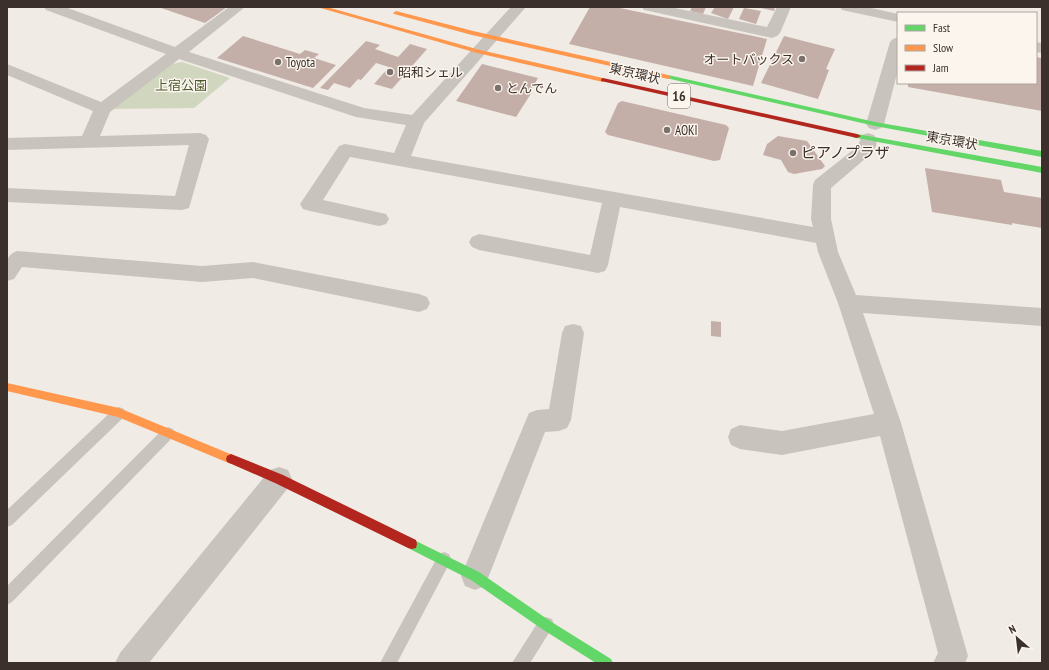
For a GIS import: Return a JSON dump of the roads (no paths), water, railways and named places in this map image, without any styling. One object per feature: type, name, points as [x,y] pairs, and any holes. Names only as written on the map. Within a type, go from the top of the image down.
[{"type":"main road","name":"東京環状","points":[[320,7],[479,52],[872,131],[1042,154]]},
{"type":"main road","name":"東京環状","points":[[389,11],[872,131],[1042,170]]},
{"type":"main road","points":[[7,387],[119,412],[279,479],[444,559],[475,576],[546,625],[607,663]]},
{"type":"street","points":[[51,7],[178,53],[362,113],[416,121]]},
{"type":"street","points":[[88,142],[103,109],[238,7]]},
{"type":"street","points":[[400,160],[416,121],[518,7]]},
{"type":"street","points":[[650,7],[772,33],[784,7]]},
{"type":"street","points":[[847,7],[897,18]]},
{"type":"street","points":[[897,45],[867,148],[822,185],[821,219],[828,252],[849,304],[889,423],[953,656],[948,663]]},
{"type":"street","points":[[7,69],[103,109]]},
{"type":"street","points":[[7,144],[200,139],[182,203],[7,195]]},
{"type":"street","points":[[379,219],[310,204],[344,150],[825,237]]},
{"type":"street","points":[[479,242],[598,265],[612,199]]},
{"type":"street","points":[[7,273],[17,259],[202,274],[253,270],[419,303]]},
{"type":"street","points":[[849,304],[1042,317]]},
{"type":"street","points":[[475,576],[538,421],[559,420],[573,333]]},
{"type":"street","points":[[740,437],[782,442],[889,423]]},
{"type":"street","points":[[130,663],[279,479]]},
{"type":"lane","points":[[7,520],[119,412]]},
{"type":"lane","points":[[7,597],[168,433]]},
{"type":"lane","points":[[388,663],[444,559]]},
{"type":"lane","points":[[520,663],[546,625]]},
{"type":"place","name":"オートバックス","points":[[802,59]]},
{"type":"place","name":"Toyota","points":[[278,62]]},
{"type":"place","name":"昭和シェル","points":[[390,72]]},
{"type":"place","name":"とんでん","points":[[498,88]]},
{"type":"place","name":"AOKI","points":[[667,130]]},
{"type":"place","name":"ピアノプラザ","points":[[793,153]]},
{"type":"park label","name":"上宿公園","points":[[181,85]]}]
